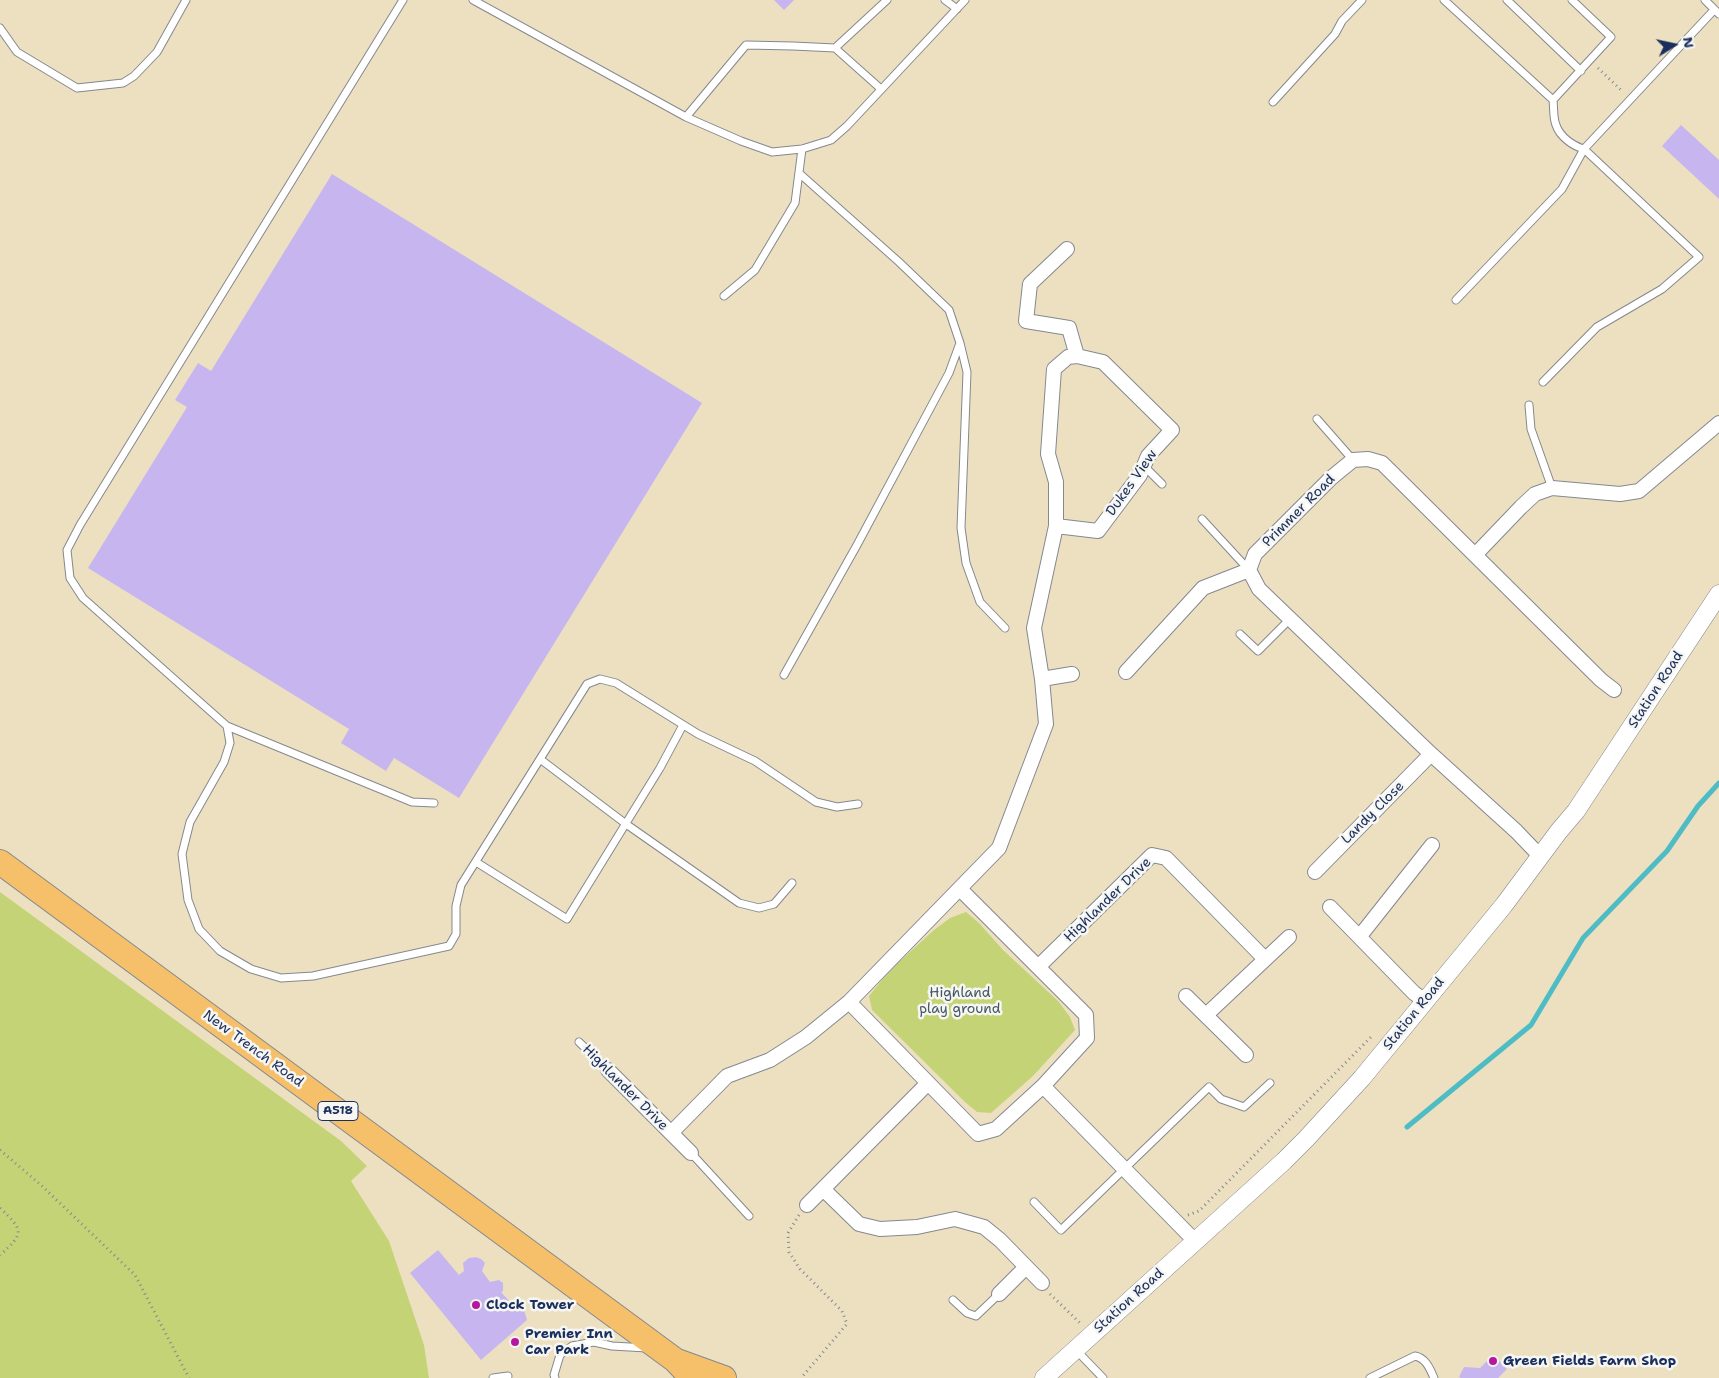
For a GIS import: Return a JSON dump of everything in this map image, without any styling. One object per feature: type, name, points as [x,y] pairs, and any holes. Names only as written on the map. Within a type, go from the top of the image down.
[{"type":"highway","name":"New Trench Road","points":[[0,862],[668,1354],[692,1378]]},
{"type":"highway","name":"New Trench Road","points":[[668,1354],[724,1378]]},
{"type":"street","points":[[1067,248],[1030,284],[1026,321],[1069,328],[1077,356],[1068,357],[1054,369],[1048,454],[1056,482],[1056,526],[1034,628],[1042,679],[1072,674]]},
{"type":"street","name":"Dukes View","points":[[1056,526],[1098,531],[1140,475],[1148,456],[1172,430],[1103,362],[1077,356]]},
{"type":"street","points":[[1475,555],[1521,506],[1535,494],[1552,488],[1620,494],[1639,491],[1719,422]]},
{"type":"street","points":[[1352,460],[1368,459],[1382,463],[1601,680],[1614,690]]},
{"type":"street","name":"Primmer Road","points":[[1249,570],[1255,554],[1331,478],[1352,460]]},
{"type":"street","points":[[1126,672],[1203,588],[1249,570],[1259,589],[1431,754],[1516,831],[1540,856]]},
{"type":"street","name":"Station Road","points":[[1044,1378],[1306,1138],[1362,1078],[1504,905],[1586,797],[1719,594]]},
{"type":"street","name":"Highlander Drive","points":[[671,1133],[727,1076],[770,1060],[806,1037],[849,1002],[999,848],[1046,724],[1042,679]]},
{"type":"street","name":"Landy Close","points":[[1315,872],[1431,754]]},
{"type":"street","points":[[1360,936],[1432,845]]},
{"type":"street","name":"Highlander Drive","points":[[1038,967],[1152,855],[1166,858],[1265,959]]},
{"type":"street","points":[[849,1002],[978,1134],[996,1129],[1043,1086],[1088,1038],[1086,1016],[960,889]]},
{"type":"street","points":[[1330,907],[1414,993],[1425,1001]]},
{"type":"street","points":[[1206,1015],[1289,937]]},
{"type":"street","points":[[1186,996],[1246,1055]]},
{"type":"street","name":"Highlander Drive","points":[[608,1070],[691,1153]]},
{"type":"street","points":[[807,1206],[928,1083]]},
{"type":"street","points":[[1043,1086],[1195,1241]]},
{"type":"street","points":[[823,1189],[859,1224],[880,1229],[917,1226],[956,1219],[984,1227],[1000,1240],[1042,1283]]},
{"type":"street","points":[[999,1294],[1026,1267]]},
{"type":"lane","points":[[0,28],[17,52],[77,88],[124,83],[134,76],[157,52],[186,0]]},
{"type":"lane","points":[[403,0],[80,525],[67,550],[70,578],[83,598],[227,726],[412,802],[434,803]]},
{"type":"lane","points":[[473,0],[686,117],[772,152],[802,149],[831,140],[882,89],[965,0]]},
{"type":"lane","points":[[835,48],[887,0]]},
{"type":"lane","points":[[945,0],[956,9]]},
{"type":"lane","points":[[1273,102],[1335,34],[1342,21],[1362,0]]},
{"type":"lane","points":[[1444,0],[1553,100],[1556,125],[1564,138],[1577,147],[1584,148],[1699,257],[1662,289],[1597,327],[1543,382]]},
{"type":"lane","points":[[1508,0],[1581,71]]},
{"type":"lane","points":[[1553,100],[1611,37],[1572,0]]},
{"type":"lane","points":[[1456,300],[1562,189],[1584,148],[1717,12],[1704,0]]},
{"type":"lane","points":[[686,117],[746,45],[835,48],[882,89]]},
{"type":"lane","points":[[724,296],[755,270],[795,203],[802,149]]},
{"type":"lane","points":[[799,173],[900,262],[949,310],[967,372],[961,528],[966,563],[980,602],[1005,628]]},
{"type":"lane","points":[[784,675],[857,545],[949,373],[960,343]]},
{"type":"lane","points":[[1529,405],[1531,429],[1552,488]]},
{"type":"lane","points":[[1317,419],[1352,460]]},
{"type":"lane","points":[[1144,466],[1162,484]]},
{"type":"lane","points":[[1202,519],[1249,570]]},
{"type":"lane","points":[[1240,634],[1258,651],[1290,619]]},
{"type":"lane","points":[[227,726],[230,743],[224,762],[190,822],[182,854],[188,900],[199,929],[220,951],[250,969],[281,978],[313,976],[449,946],[456,934],[456,906],[461,885],[587,684],[600,678],[616,683],[698,734],[755,762],[816,802],[837,807],[858,804]]},
{"type":"lane","points":[[476,862],[567,919],[660,768],[683,725]]},
{"type":"lane","points":[[540,759],[626,824],[739,903],[759,908],[774,904],[792,884]]},
{"type":"lane","name":"Highlander Drive","points":[[579,1042],[608,1070]]},
{"type":"lane","points":[[1034,1202],[1061,1230],[1209,1087],[1221,1099],[1244,1107],[1270,1083]]},
{"type":"lane","name":"Highlander Drive","points":[[691,1153],[749,1216]]},
{"type":"lane","points":[[953,1300],[967,1313],[976,1316],[999,1294]]},
{"type":"lane","points":[[555,1378],[554,1374],[560,1355],[572,1346],[594,1342],[668,1354]]},
{"type":"lane","points":[[1075,1350],[1103,1378]]},
{"type":"lane","points":[[1370,1378],[1415,1356],[1420,1357],[1427,1364],[1434,1378]]},
{"type":"lane","points":[[493,1378],[508,1376]]},
{"type":"path","points":[[1591,60],[1630,99]]},
{"type":"path","points":[[1185,1216],[1199,1211],[1376,1032]]},
{"type":"path","points":[[0,1150],[42,1186],[135,1274],[189,1378]]},
{"type":"path","points":[[801,1378],[847,1324],[842,1311],[800,1269],[789,1252],[788,1233],[807,1206]]},
{"type":"path","points":[[0,1208],[18,1227],[19,1234],[15,1241],[0,1255]]},
{"type":"path","points":[[1042,1283],[1080,1323]]},
{"type":"green space","points":[[0,892],[341,1141],[367,1166],[351,1181],[389,1241],[424,1345],[429,1378],[0,1378]]},
{"type":"green space","name":"Highland play ground","points":[[966,912],[979,923],[1003,950],[1058,1001],[1070,1017],[1075,1030],[1033,1076],[991,1113],[977,1112],[965,1102],[872,1010],[869,996],[899,962],[934,930],[950,918]]},
{"type":"building","points":[[774,0],[794,0],[784,10]]},
{"type":"building","points":[[1681,125],[1719,160],[1719,199],[1662,146]]},
{"type":"building","points":[[332,174],[702,403],[459,798],[394,758],[386,771],[341,743],[349,729],[88,568],[187,407],[175,400],[198,363],[211,371]]},
{"type":"building","name":"Clock Tower","points":[[438,1250],[459,1275],[464,1271],[463,1263],[469,1258],[476,1257],[481,1259],[485,1263],[482,1271],[490,1282],[499,1280],[503,1283],[503,1291],[501,1292],[509,1301],[524,1310],[527,1320],[481,1360],[410,1273]]},
{"type":"building","name":"Green Fields Farm Shop","points":[[1493,1355],[1507,1369],[1498,1378],[1459,1377],[1464,1367],[1480,1368]]},
{"type":"waterway","points":[[1407,1127],[1531,1025],[1583,938],[1667,851],[1698,806],[1719,783]]},
{"type":"place","name":"Clock Tower","points":[[476,1305]]},
{"type":"place","name":"Premier Inn Car Park","points":[[515,1342]]},
{"type":"place","name":"Green Fields Farm Shop","points":[[1493,1361]]}]
